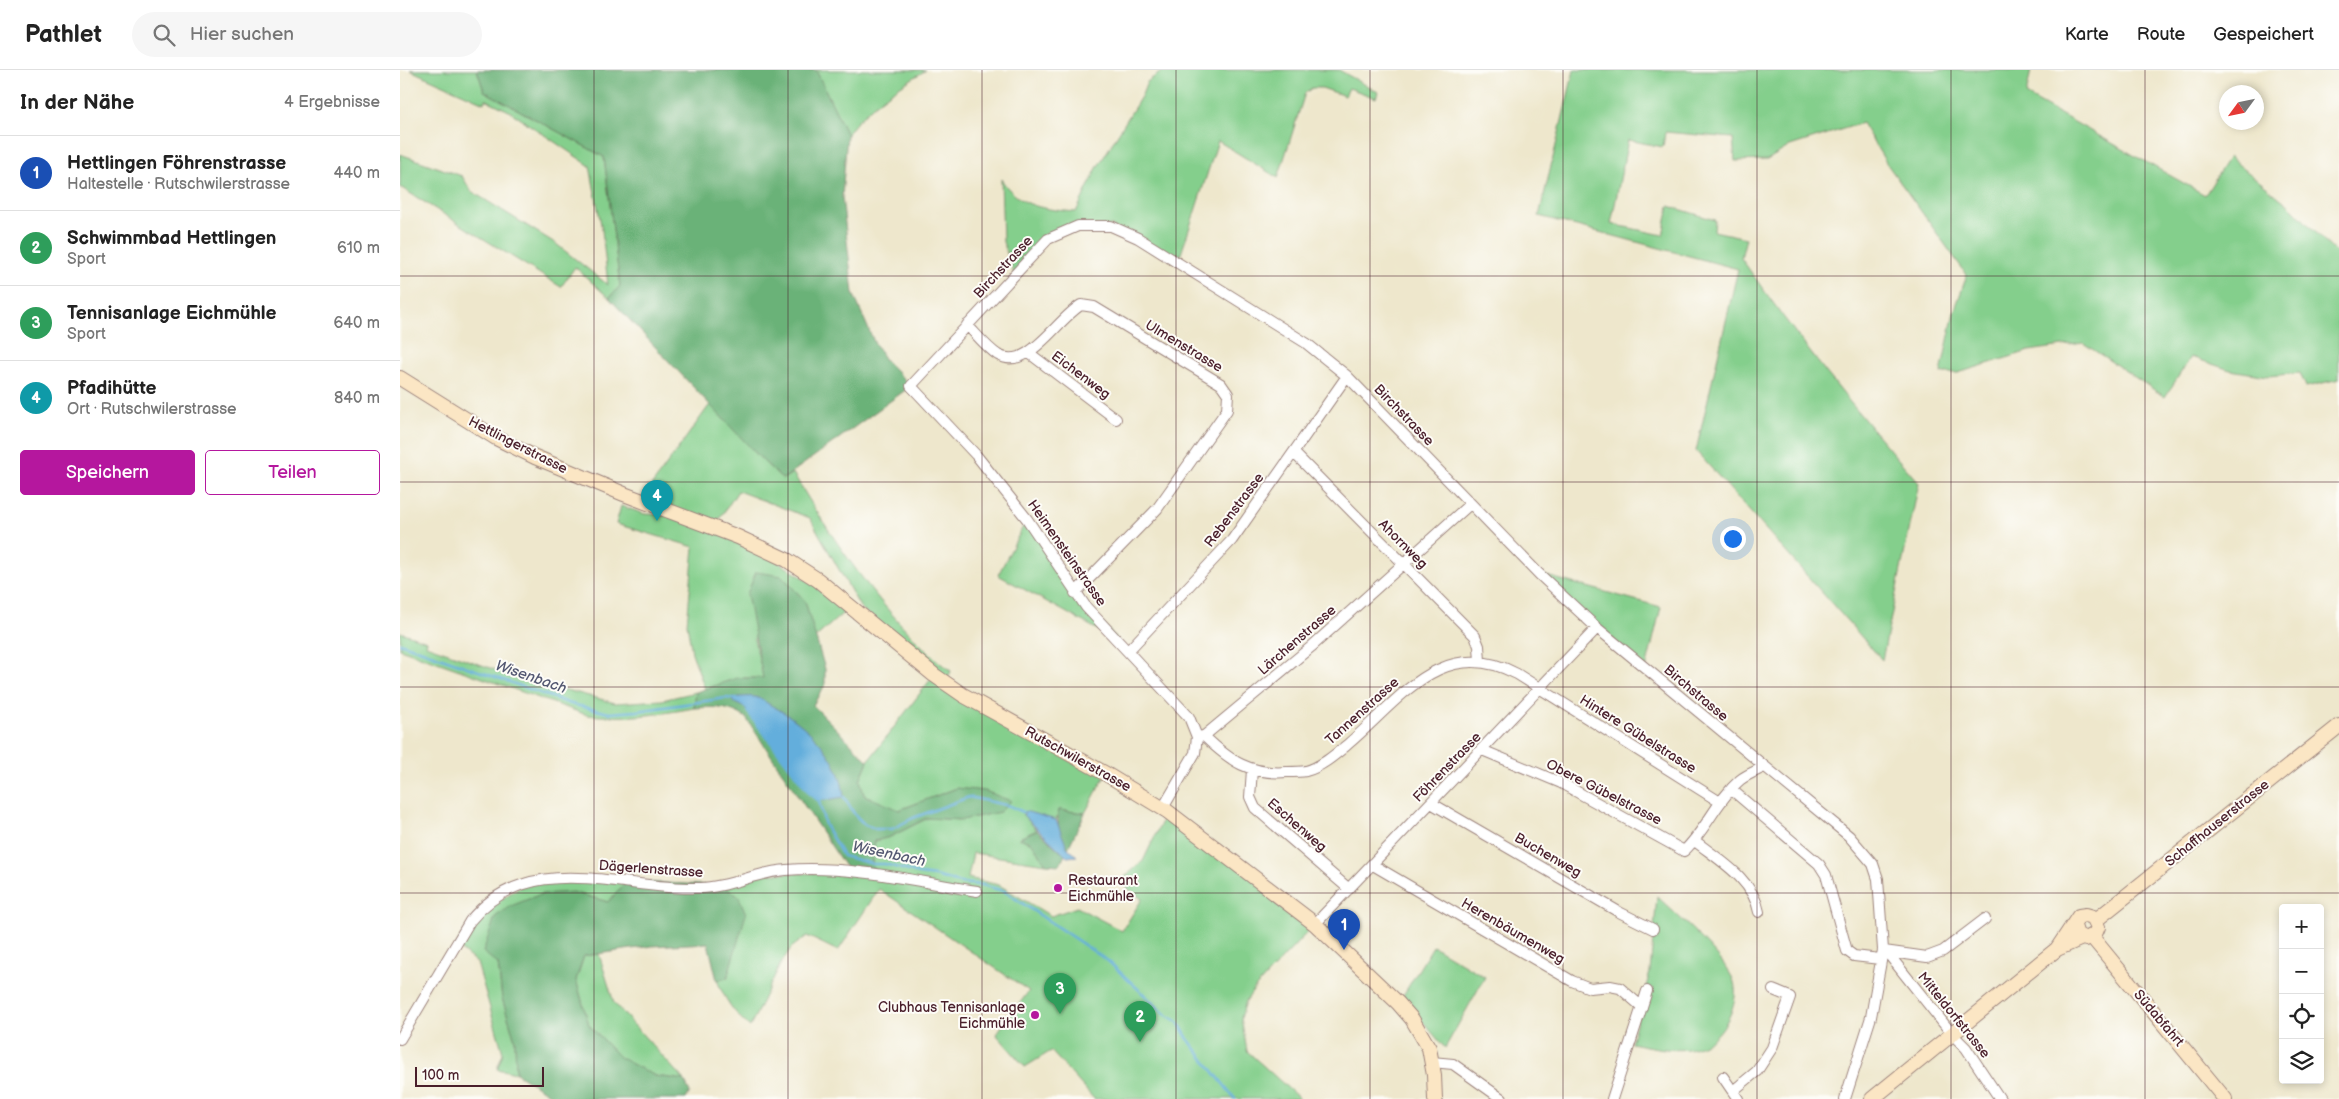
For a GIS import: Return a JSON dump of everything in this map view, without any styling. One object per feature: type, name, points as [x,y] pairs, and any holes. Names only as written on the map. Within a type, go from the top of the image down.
[{"type":"street","name":"Birchstrasse","points":[[911,386],[1048,239],[1078,226],[1111,226],[1138,238],[1306,342],[1347,376],[1539,574],[1597,628],[1764,768],[1849,836],[1873,864],[1878,879],[1882,955],[1871,1017],[1845,1099]]},
{"type":"street","name":"Ulmenstrasse","points":[[1030,353],[1070,312],[1080,305],[1094,307],[1221,384],[1228,394],[1228,410],[1157,509],[1075,593]]},
{"type":"street","points":[[967,326],[998,355],[1016,360],[1030,353]]},
{"type":"street","name":"Eichenweg","points":[[1030,353],[1116,419]]},
{"type":"street","name":"Rebenstrasse","points":[[1128,651],[1232,540],[1347,376]]},
{"type":"street","name":"Hettlingerstrasse","points":[[400,378],[496,438],[570,472],[641,500]]},
{"type":"street","name":"Heimensteinstrasse","points":[[911,386],[976,455],[1047,547],[1075,593],[1086,607],[1189,717],[1201,737]]},
{"type":"street","name":"Ahornweg","points":[[1294,453],[1475,636],[1479,646],[1480,660]]},
{"type":"street","name":"Rutschwilerstrasse","points":[[641,500],[738,537],[787,560],[818,580],[927,670],[963,695],[1163,808],[1315,924],[1369,973],[1412,1019],[1423,1034],[1432,1062],[1434,1099]]},
{"type":"street","name":"Lärchenstrasse","points":[[1201,737],[1310,647],[1470,504]]},
{"type":"street","name":"Föhrenstrasse","points":[[1315,924],[1541,689],[1597,628]]},
{"type":"street","name":"Tannenstrasse","points":[[1201,737],[1224,755],[1252,770],[1274,773],[1307,770],[1333,757],[1415,682],[1431,671],[1445,665],[1480,660],[1507,668],[1541,689]]},
{"type":"street","name":"Hintere Gübelstrasse","points":[[1541,689],[1720,802]]},
{"type":"street","name":"Schaffhauserstrasse","points":[[2096,920],[2339,726]]},
{"type":"street","points":[[1163,808],[1195,753],[1201,737]]},
{"type":"street","name":"Obere Gübelstrasse","points":[[1482,750],[1561,783],[1684,851],[1695,841]]},
{"type":"street","points":[[1760,912],[1744,880],[1695,841],[1720,802],[1740,780],[1764,768]]},
{"type":"street","name":"Eschenweg","points":[[1252,770],[1250,797],[1255,808],[1349,889]]},
{"type":"street","points":[[1732,790],[1819,864],[1826,875],[1846,951],[1854,956],[1927,957],[1954,943],[1985,919]]},
{"type":"street","name":"Buchenweg","points":[[1431,803],[1619,912],[1653,929]]},
{"type":"street","name":"Herenbäumenweg","points":[[1373,865],[1572,981],[1590,988],[1610,986],[1620,988],[1642,1007]]},
{"type":"street","name":"Dägerlenstrasse","points":[[400,1040],[470,921],[480,908],[508,888],[525,883],[548,878],[579,877],[701,888],[725,886],[762,873],[788,870],[848,871],[977,891]]},
{"type":"street","points":[[1872,1099],[2057,950],[2074,926],[2076,919],[2083,915],[2090,915],[2096,920],[2098,927],[2087,938],[2057,950]]},
{"type":"street","points":[[2074,926],[2075,932],[2087,938]]},
{"type":"street","name":"Südabfahrt","points":[[2087,938],[2225,1099]]},
{"type":"street","name":"Mitteldorfstrasse","points":[[1882,955],[1890,956],[1952,1034],[1966,1048],[2000,1099]]},
{"type":"street","points":[[1723,1077],[1735,1095],[1757,1071],[1772,1048],[1790,997],[1773,990]]},
{"type":"street","points":[[1612,1099],[1647,992]]},
{"type":"street","points":[[1432,1062],[1453,1064],[1502,1099]]},
{"type":"green space","points":[[410,70],[477,70],[484,91],[604,157],[620,286],[609,298],[575,267],[561,287],[400,187],[400,154],[462,176],[471,191],[555,243],[608,285],[602,230],[590,166],[509,111],[485,99],[484,103]]},
{"type":"green space","points":[[477,70],[816,70],[847,135],[842,197],[853,293],[875,344],[885,360],[911,386],[783,479],[763,461],[609,298],[620,286],[604,157],[484,91]]},
{"type":"green space","points":[[816,70],[926,70],[873,106],[847,135],[822,87]]},
{"type":"green space","points":[[1164,70],[1339,70],[1378,92],[1376,98],[1349,88],[1345,96],[1322,88],[1312,88],[1305,93],[1278,178],[1218,141],[1178,263],[1111,226],[1078,226],[1048,239],[1014,274],[1003,242],[1001,179],[1016,196],[1034,205],[1053,210],[1076,212],[1097,168],[1142,95],[1147,82]]},
{"type":"green space","points":[[1574,70],[2031,70],[2026,95],[2205,195],[2229,157],[2290,206],[2339,256],[2339,379],[2306,387],[2300,373],[2268,376],[2230,370],[2191,357],[2165,397],[2083,343],[2029,351],[1958,373],[1941,373],[1954,312],[1967,275],[1887,164],[1862,123],[1790,146],[1767,160],[1735,161],[1733,138],[1665,132],[1663,147],[1628,140],[1611,224],[1663,235],[1669,206],[1715,220],[1714,231],[1746,238],[1741,258],[1827,373],[1919,483],[1882,660],[1696,451],[1738,269],[1539,216]]},
{"type":"green space","points":[[711,403],[763,461],[783,479],[793,473],[865,582],[917,641],[951,671],[946,683],[1106,774],[1085,813],[1059,810],[1056,820],[1023,812],[1023,815],[1037,830],[1020,838],[1032,843],[1046,864],[973,853],[968,878],[999,885],[1051,916],[1077,907],[1122,931],[1142,899],[1119,882],[1143,861],[1167,811],[1315,924],[1255,988],[1246,1001],[1241,1018],[1247,1051],[1300,1099],[1094,1099],[1051,1051],[1025,1067],[996,1034],[1029,991],[879,889],[838,951],[807,936],[791,948],[780,965],[750,1027],[739,1017],[723,994],[717,980],[728,978],[725,886],[762,873],[873,874],[872,857],[875,841],[890,837],[928,818],[962,820],[957,788],[899,810],[864,796],[860,780],[868,761],[934,675],[860,607],[810,518],[738,491],[714,527],[738,537],[850,607],[815,638],[805,601],[782,576],[754,639],[764,678],[737,678],[705,689],[692,653],[687,624],[694,547],[616,524],[621,506],[645,514],[664,515],[641,500]]},
{"type":"green space","points":[[1027,519],[1075,593],[1120,642],[998,575]]},
{"type":"green space","points":[[756,572],[782,576],[805,601],[825,669],[825,685],[813,705],[868,761],[860,780],[864,795],[899,810],[957,788],[985,791],[1011,801],[1000,812],[962,820],[927,818],[890,837],[875,841],[872,857],[873,874],[848,871],[746,718],[728,709],[694,708],[696,692],[737,678],[763,678],[747,594]]},
{"type":"green space","points":[[1539,574],[1661,607],[1646,669]]},
{"type":"green space","points":[[400,632],[427,641],[426,645],[507,674],[615,703],[662,700],[696,692],[694,708],[641,716],[587,715],[400,649]]},
{"type":"green space","points":[[1059,810],[1085,813],[1060,865],[1046,864],[1032,843],[1019,838],[1037,830],[1061,852]]},
{"type":"green space","points":[[627,881],[608,902],[573,892],[498,964],[502,998],[515,1040],[516,1073],[497,1069],[503,1053],[477,963],[456,946],[470,921],[525,883]]},
{"type":"green space","points":[[627,881],[725,886],[739,897],[746,914],[727,978],[717,980],[708,943],[652,946],[584,956],[576,980],[589,1025],[619,1057],[655,1076],[684,1080],[690,1092],[686,1099],[557,1099],[516,1073],[515,1040],[502,998],[498,964],[483,952],[495,917],[511,906],[541,894],[573,892],[608,902]]},
{"type":"green space","points":[[1657,896],[1717,956],[1732,977],[1735,987],[1733,1007],[1720,1031],[1710,1040],[1699,1046],[1687,1049],[1674,1050],[1631,1043],[1650,972]]},
{"type":"green space","points":[[1433,946],[1485,977],[1445,1048],[1402,997]]},
{"type":"green space","points":[[599,954],[614,1003],[684,1080],[655,1076],[619,1058],[589,1025],[576,980],[584,956]]},
{"type":"water","points":[[732,698],[759,698],[785,713],[809,732],[829,755],[836,768],[844,797],[819,801],[810,794],[745,708],[733,702]]},
{"type":"water","points":[[1025,811],[1056,820],[1067,847],[1077,856],[1067,857],[1023,815]]},
{"type":"waterway","name":"Wisenbach","points":[[400,643],[571,704],[609,713],[637,711],[726,698],[733,699]]},
{"type":"waterway","name":"Wisenbach","points":[[747,711],[810,794],[819,801],[825,825],[843,856],[873,864],[885,864],[960,883],[982,885],[1004,891],[1108,961],[1165,1014],[1178,1022],[1188,1039],[1235,1099]]},
{"type":"waterway","points":[[844,797],[855,815],[865,825],[876,829],[892,829],[913,818],[969,797],[1010,806],[1023,812]]},
{"type":"place","name":"Pfadihütte","points":[[657,521]]},
{"type":"place","name":"Restaurant Eichmühle","points":[[1058,888]]},
{"type":"place","name":"Hettlingen Föhrenstrasse","points":[[1344,950]]},
{"type":"place","name":"Tennisanlage Eichmühle","points":[[1060,1014]]},
{"type":"place","name":"Clubhaus Tennisanlage Eichmühle","points":[[1035,1015]]},
{"type":"place","name":"Schwimmbad Hettlingen","points":[[1140,1042]]}]
